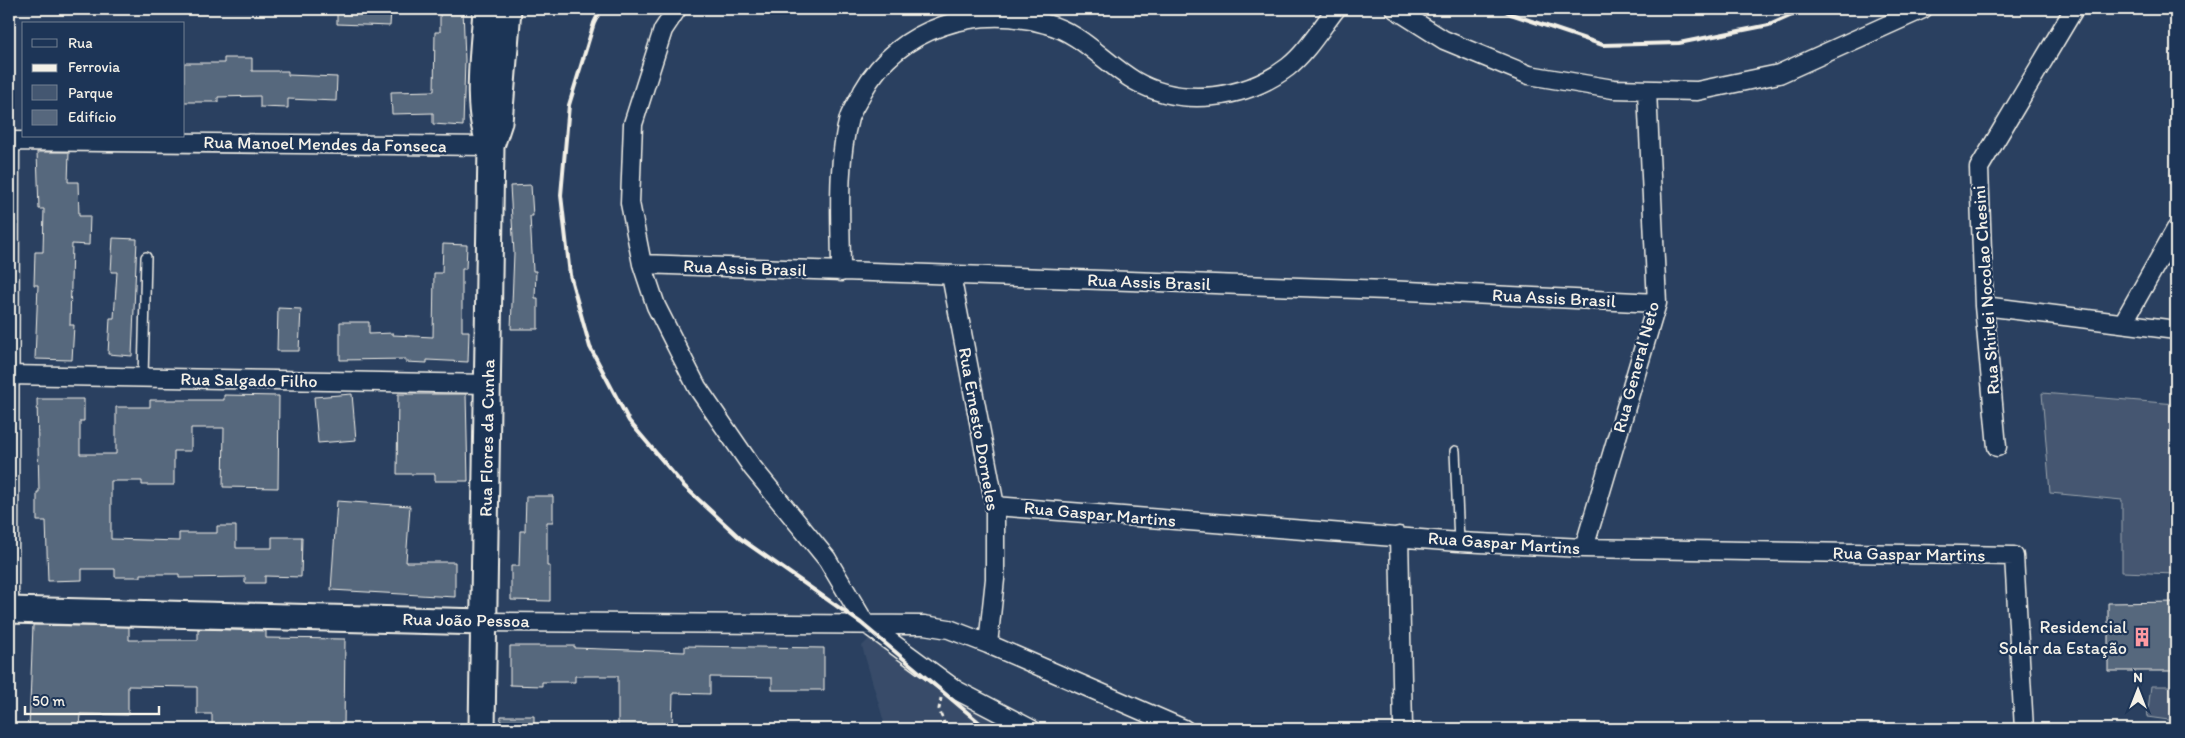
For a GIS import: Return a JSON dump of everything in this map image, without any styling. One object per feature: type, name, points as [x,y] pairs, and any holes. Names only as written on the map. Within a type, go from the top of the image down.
[{"type":"street","points":[[486,9],[491,122]]},
{"type":"street","points":[[491,122],[508,9]]},
{"type":"street","points":[[677,9],[663,30],[633,124],[630,204],[642,264],[656,306],[697,387],[752,467],[827,559],[865,622],[956,690],[1031,729]]},
{"type":"street","points":[[841,272],[842,159],[850,116],[872,76],[900,48],[931,28],[962,20],[1007,16],[1048,24],[1077,37],[1135,81],[1168,93],[1199,97],[1232,94],[1261,82],[1288,67],[1306,48],[1336,9]]},
{"type":"street","points":[[1395,9],[1444,40],[1529,75],[1613,89],[1696,91],[1780,74],[1923,9]]},
{"type":"street","name":"Rua Shirlei Nocolao Chesini","points":[[1997,447],[1984,306],[1979,168],[2074,9]]},
{"type":"street","name":"Rua General Neto","points":[[1584,548],[1657,303],[1647,90]]},
{"type":"street","name":"Rua Flores da Cunha","points":[[482,729],[489,384],[491,122]]},
{"type":"street","points":[[9,141],[9,609]]},
{"type":"street","name":"Rua Manoel Mendes da Fonseca","points":[[9,141],[491,146]]},
{"type":"street","points":[[2123,323],[2176,229]]},
{"type":"street","name":"Rua Assis Brasil","points":[[642,264],[1387,290],[1657,303]]},
{"type":"street","name":"Rua Ernesto Dorneles","points":[[951,275],[995,506],[995,579],[988,644]]},
{"type":"street","points":[[1984,306],[2176,328]]},
{"type":"street","name":"Rua Salgado Filho","points":[[9,375],[489,384]]},
{"type":"street","name":"Rua Gaspar Martins","points":[[995,506],[1458,542],[1584,548],[2014,556],[2024,729]]},
{"type":"street","points":[[1399,536],[1403,729]]},
{"type":"street","name":"Rua João Pessoa","points":[[9,609],[484,622],[865,622],[924,625],[949,629],[988,644],[1184,729]]},
{"type":"lane","points":[[143,378],[146,257]]},
{"type":"lane","points":[[1455,451],[1458,542]]},
{"type":"path","points":[[938,705],[946,729]]},
{"type":"shaded area","points":[[876,632],[1004,729],[886,729],[862,646]]},
{"type":"green space","points":[[2042,393],[2176,404],[2176,574],[2122,572],[2122,500],[2050,493]]},
{"type":"green space","points":[[2151,686],[2176,686],[2176,721],[2147,717]]},
{"type":"building","points":[[337,9],[391,9],[390,26],[337,24]]},
{"type":"building","points":[[440,9],[463,9],[465,60],[463,126],[433,124],[433,113],[392,114],[391,92],[434,91],[435,32],[440,32]]},
{"type":"building","points":[[224,58],[252,58],[252,71],[288,71],[288,75],[337,77],[336,101],[288,99],[288,108],[260,107],[260,96],[218,97],[218,102],[185,102],[185,63],[224,63]]},
{"type":"building","points":[[37,152],[69,152],[68,182],[78,182],[79,216],[90,216],[89,245],[72,244],[70,325],[74,325],[72,360],[35,359],[38,285],[34,285],[35,252],[43,252],[44,209],[39,209]]},
{"type":"building","points":[[531,185],[533,216],[530,216],[533,271],[536,271],[535,298],[538,298],[538,329],[511,329],[514,253],[510,186]]},
{"type":"building","points":[[113,238],[137,239],[132,356],[108,354],[110,318],[114,318],[117,272],[111,272]]},
{"type":"building","points":[[443,244],[467,245],[466,269],[462,269],[462,331],[469,331],[468,362],[427,360],[427,363],[405,362],[406,359],[340,360],[340,322],[369,322],[369,334],[393,333],[393,335],[433,337],[434,273],[442,273]]},
{"type":"building","points":[[278,308],[301,309],[299,351],[277,351]]},
{"type":"building","points":[[352,394],[356,440],[318,443],[314,397]]},
{"type":"building","points":[[398,394],[466,394],[468,481],[435,481],[435,474],[397,474]]},
{"type":"building","points":[[224,395],[279,396],[278,488],[223,487],[224,428],[191,428],[191,451],[174,451],[174,485],[142,485],[142,481],[111,481],[111,539],[179,541],[179,533],[217,533],[217,526],[236,526],[236,548],[272,548],[272,537],[302,537],[301,577],[265,576],[265,583],[245,583],[245,577],[179,578],[179,574],[141,574],[141,577],[115,577],[115,569],[82,569],[82,580],[48,581],[46,521],[37,521],[37,492],[39,492],[37,399],[84,399],[84,421],[80,421],[80,454],[116,454],[116,407],[150,407],[150,400],[224,400]]},
{"type":"building","points":[[526,496],[553,496],[553,522],[547,522],[547,566],[550,566],[550,601],[511,600],[511,566],[519,566],[520,531],[525,531]]},
{"type":"building","points":[[337,501],[410,506],[406,562],[455,562],[455,597],[331,590]]},
{"type":"building","name":"Residencial Solar da Estação","points":[[2176,602],[2176,671],[2108,671],[2108,603]]},
{"type":"building","points":[[33,625],[129,627],[129,640],[198,640],[198,629],[266,631],[266,638],[345,639],[344,729],[212,729],[212,714],[197,714],[197,687],[128,686],[128,715],[80,714],[79,729],[29,729]]},
{"type":"building","points":[[510,646],[575,646],[575,648],[685,652],[685,646],[824,648],[824,690],[772,690],[772,678],[710,677],[710,694],[673,693],[672,729],[618,729],[618,676],[575,676],[575,682],[542,682],[542,686],[510,685]]},
{"type":"building","points":[[501,716],[534,716],[534,729],[500,729]]},
{"type":"railway","points":[[601,9],[594,23],[569,105],[561,195],[570,275],[590,347],[629,421],[684,486],[741,539],[861,623],[987,729]]},
{"type":"railway","points":[[1502,9],[1511,14],[1603,45],[1679,43],[1769,25],[1806,9]]},
{"type":"place","name":"Residencial Solar da Estação","points":[[2142,637]]}]
